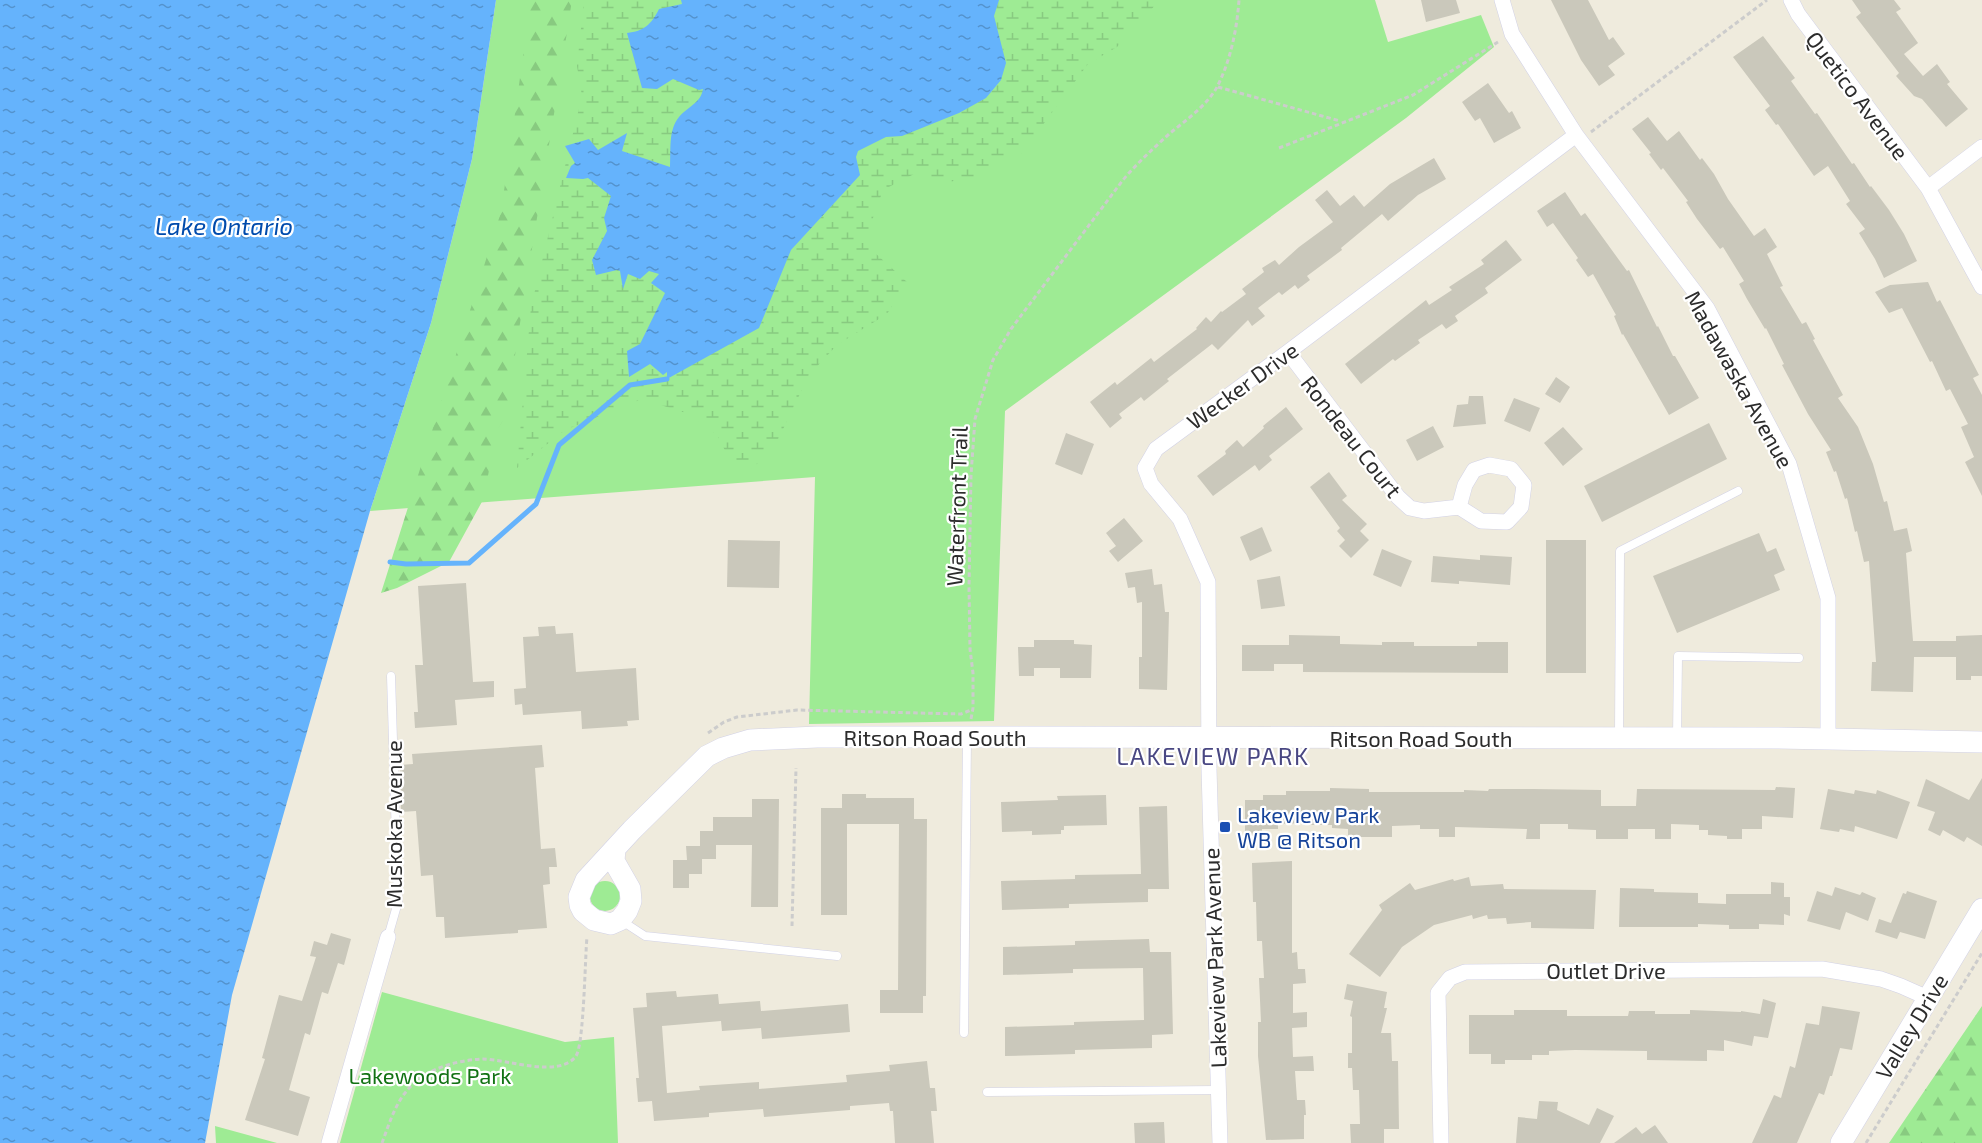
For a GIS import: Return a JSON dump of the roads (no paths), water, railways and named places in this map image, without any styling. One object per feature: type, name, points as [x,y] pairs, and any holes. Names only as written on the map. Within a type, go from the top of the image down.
[{"type":"street","name":"Madawaska Avenue","points":[[1502,0],[1512,34],[1578,138],[1707,308],[1790,464],[1828,598],[1828,739]]},
{"type":"street","name":"Quetico Avenue","points":[[1791,0],[1798,14],[1928,188],[1982,287]]},
{"type":"street","name":"Wecker Drive","points":[[1208,738],[1208,582],[1180,519],[1150,484],[1145,468],[1156,449],[1578,138]]},
{"type":"street","points":[[1928,188],[1982,147]]},
{"type":"street","name":"Rondeau Court","points":[[1288,352],[1398,497],[1410,507],[1424,511],[1459,507]]},
{"type":"street","points":[[1489,465],[1511,469],[1524,485],[1521,507],[1507,522],[1481,521],[1459,507],[1465,485],[1474,470],[1489,465]]},
{"type":"street","name":"Ritson Road South","points":[[620,920],[611,924],[594,920],[583,911],[579,897],[591,874],[707,756],[736,743],[750,740],[817,737],[967,737],[1982,741]]},
{"type":"street","name":"Lakeview Park Avenue","points":[[1208,738],[1220,1143]]},
{"type":"street","points":[[615,849],[614,861],[630,889],[631,901],[620,920]]},
{"type":"street","name":"Valley Drive","points":[[1841,1143],[1982,909]]},
{"type":"street","name":"Muskoka Avenue","points":[[329,1143],[388,937]]},
{"type":"street","name":"Outlet Drive","points":[[1441,1143],[1438,993],[1450,978],[1465,972],[1822,969],[1881,979],[1928,998]]},
{"type":"lane","points":[[1619,739],[1620,551],[1738,491]]},
{"type":"lane","points":[[1677,738],[1678,656],[1799,658]]},
{"type":"lane","name":"Muskoka Avenue","points":[[388,937],[398,902],[391,676]]},
{"type":"lane","points":[[964,1033],[967,737]]},
{"type":"lane","points":[[620,920],[645,936],[837,957]]},
{"type":"lane","points":[[987,1092],[1218,1090]]},
{"type":"water","name":"Lake Ontario","points":[[0,0],[496,0],[472,159],[431,323],[370,511],[232,995],[205,1143],[0,1143]]},
{"type":"water","points":[[681,0],[999,0],[994,16],[1006,63],[1001,80],[986,98],[959,113],[902,136],[886,137],[858,151],[856,157],[860,175],[791,250],[759,328],[667,379],[667,372],[663,375],[650,364],[629,377],[627,351],[640,344],[665,293],[651,283],[659,274],[649,271],[640,279],[628,274],[623,289],[620,271],[596,275],[592,260],[607,231],[604,218],[611,196],[588,178],[566,178],[571,166],[575,163],[565,146],[589,139],[598,150],[627,133],[622,151],[670,167],[671,141],[675,122],[697,101],[703,89],[699,90],[673,79],[657,89],[642,88],[627,33],[642,29],[650,23],[659,9],[682,4]]},
{"type":"waterway","points":[[390,562],[469,563],[536,504],[559,445],[630,385],[667,379]]},
{"type":"place","name":"Lakeview Park WB @ Ritson","points":[[1225,827]]},
{"type":"district","name":"LAKEVIEW PARK","points":[[1213,755]]},
{"type":"park label","name":"Lakewoods Park","points":[[430,1075]]}]
